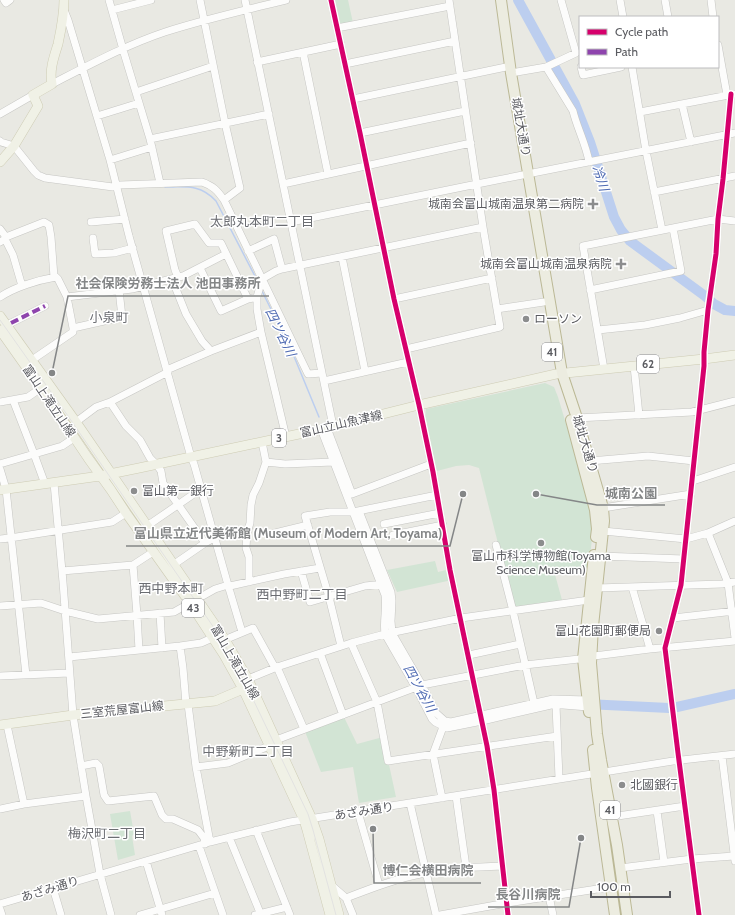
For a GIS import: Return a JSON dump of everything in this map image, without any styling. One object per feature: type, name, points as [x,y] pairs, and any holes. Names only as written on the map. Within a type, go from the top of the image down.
[{"type":"highway","name":"城址大通り","points":[[494,0],[508,70],[559,373],[577,418],[603,508],[604,521],[597,588],[587,658]]},
{"type":"highway","name":"城址大通り","points":[[501,0],[508,70]]},
{"type":"highway","name":"城址大通り","points":[[525,174],[544,302],[559,373],[596,510],[597,529],[589,600],[587,658],[590,704],[599,747],[599,773],[610,887],[615,915]]},
{"type":"highway","name":"城址大通り","points":[[599,773],[611,817],[627,915]]},
{"type":"main road","points":[[0,162],[14,146],[38,106],[33,95],[52,84],[51,68],[58,42],[64,10],[64,0]]},
{"type":"main road","name":"富山上滝立山線","points":[[0,316],[76,422],[173,565],[273,743]]},
{"type":"main road","name":"富山上滝立山線","points":[[0,330],[153,552],[224,638],[248,679],[273,743],[308,820],[319,839],[339,915]]},
{"type":"main road","name":"62","points":[[559,373],[735,355]]},
{"type":"main road","name":"富山立山魚津線","points":[[3,489],[111,474],[327,428],[559,373]]},
{"type":"main road","name":"三室荒屋富山線","points":[[3,725],[73,715],[215,702],[243,689]]},
{"type":"main road","name":"富山上滝立山線","points":[[308,820],[307,830],[330,915]]},
{"type":"street","points":[[4,0],[6,3],[10,0]]},
{"type":"street","points":[[109,0],[150,139],[160,183]]},
{"type":"street","points":[[112,10],[151,0]]},
{"type":"street","points":[[200,0],[240,188],[224,200]]},
{"type":"street","points":[[245,0],[324,381],[327,428],[334,462],[356,512],[384,584],[391,592],[391,621],[388,634],[436,714],[445,721],[451,722],[481,718],[551,705],[590,704]]},
{"type":"street","points":[[52,84],[122,48],[165,32],[204,20],[286,0]]},
{"type":"street","points":[[331,0],[394,299],[419,405],[453,585],[487,746],[494,790],[508,915]]},
{"type":"street","points":[[561,0],[579,63]]},
{"type":"street","points":[[620,0],[623,16]]},
{"type":"street","points":[[665,0],[668,16]]},
{"type":"street","points":[[711,0],[713,16]]},
{"type":"street","points":[[337,28],[449,3],[500,328],[406,349]]},
{"type":"street","points":[[64,10],[110,160],[143,286],[242,632]]},
{"type":"street","points":[[345,64],[455,41]]},
{"type":"street","points":[[258,62],[341,44]]},
{"type":"street","points":[[303,52],[328,174]]},
{"type":"street","points":[[699,915],[665,648],[681,585],[700,410],[708,310],[716,254],[718,219],[731,134],[731,94],[719,52]]},
{"type":"street","points":[[353,99],[460,77],[508,70],[546,67],[576,53]]},
{"type":"street","points":[[136,92],[214,66]]},
{"type":"street","points":[[546,67],[573,111],[574,118],[594,161]]},
{"type":"street","points":[[581,68],[583,74],[616,68]]},
{"type":"street","points":[[632,68],[646,151],[662,230]]},
{"type":"street","points":[[640,112],[731,94]]},
{"type":"street","points":[[0,114],[33,95]]},
{"type":"street","points":[[97,116],[139,103]]},
{"type":"street","points":[[682,104],[691,142]]},
{"type":"street","points":[[360,133],[465,111]]},
{"type":"street","points":[[150,139],[269,114]]},
{"type":"street","points":[[291,222],[374,204],[731,134]]},
{"type":"street","points":[[0,141],[14,146],[34,172],[45,178],[113,187],[120,184],[202,182],[216,189],[224,200],[308,374],[322,373]]},
{"type":"street","points":[[283,184],[471,143]]},
{"type":"street","points":[[110,160],[152,147]]},
{"type":"street","points":[[654,192],[735,176]]},
{"type":"street","points":[[91,222],[125,219]]},
{"type":"street","points":[[604,369],[583,246],[718,219],[735,221]]},
{"type":"street","points":[[3,239],[44,222],[49,225],[54,277]]},
{"type":"street","points":[[211,351],[202,341],[186,314],[175,278],[175,270],[166,231],[195,224],[209,243],[221,243],[248,298]]},
{"type":"street","points":[[286,437],[257,309],[257,297],[262,278],[276,270],[484,228]]},
{"type":"street","points":[[590,290],[681,271],[673,228]]},
{"type":"street","points":[[0,229],[3,239],[13,255],[22,286]]},
{"type":"street","points":[[92,238],[95,254],[114,253],[133,248]]},
{"type":"street","points":[[248,250],[274,239],[282,269]]},
{"type":"street","points":[[67,297],[132,289],[183,276],[226,254]]},
{"type":"street","points":[[342,257],[365,371]]},
{"type":"street","points":[[200,268],[221,311],[248,298],[257,297]]},
{"type":"street","points":[[0,297],[22,286],[54,277],[58,279],[67,297],[73,332],[32,360]]},
{"type":"street","points":[[394,299],[492,278]]},
{"type":"street","points":[[73,328],[122,317],[119,290]]},
{"type":"street","points":[[497,309],[544,302]]},
{"type":"street","points":[[11,323],[45,306]]},
{"type":"street","points":[[598,330],[644,325],[680,318],[708,310]]},
{"type":"street","points":[[76,422],[96,407],[110,402],[168,372],[169,369],[261,332]]},
{"type":"street","points":[[324,381],[408,362]]},
{"type":"street","points":[[634,366],[639,415]]},
{"type":"street","points":[[0,402],[28,397],[41,388]]},
{"type":"street","points":[[13,400],[34,454],[50,483],[58,530],[73,715],[100,874],[111,915]]},
{"type":"street","points":[[577,418],[692,412],[735,401]]},
{"type":"street","points":[[110,402],[126,426],[140,440],[150,458],[157,464],[161,471],[163,483],[205,543]]},
{"type":"street","points":[[327,428],[352,494],[431,464]]},
{"type":"street","points":[[0,464],[62,446],[74,438]]},
{"type":"street","points":[[249,582],[249,557],[246,548],[247,533],[250,523],[253,495],[266,462],[262,442]]},
{"type":"street","points":[[590,461],[648,456],[694,461]]},
{"type":"street","points":[[266,462],[285,464],[334,462]]},
{"type":"street","points":[[693,481],[735,467]]},
{"type":"street","points":[[0,468],[26,675]]},
{"type":"street","points":[[147,526],[201,489]]},
{"type":"street","points":[[603,508],[691,494]]},
{"type":"street","points":[[341,646],[329,597],[305,516],[330,512],[356,512],[437,495]]},
{"type":"street","points":[[0,539],[112,522],[126,513]]},
{"type":"street","points":[[384,524],[440,513]]},
{"type":"street","points":[[603,531],[686,539],[708,533],[735,521]]},
{"type":"street","points":[[275,533],[308,525]]},
{"type":"street","points":[[393,535],[442,525]]},
{"type":"street","points":[[196,767],[228,763],[304,729],[419,687],[525,665],[735,639],[731,582],[708,533]]},
{"type":"street","points":[[173,565],[214,538]]},
{"type":"street","points":[[496,545],[534,703]]},
{"type":"street","points":[[62,571],[133,565],[153,552]]},
{"type":"street","points":[[600,556],[684,559]]},
{"type":"street","points":[[133,565],[139,650]]},
{"type":"street","points":[[0,606],[41,603],[65,611],[98,619],[174,612],[215,589],[228,585],[230,586],[320,568]]},
{"type":"street","points":[[301,571],[310,602],[365,586],[384,584]]},
{"type":"street","points":[[597,588],[722,584],[731,582]]},
{"type":"street","points":[[632,587],[650,649]]},
{"type":"street","points":[[248,679],[277,667],[341,646],[388,634],[461,618],[513,612],[589,600]]},
{"type":"street","points":[[673,618],[733,611]]},
{"type":"street","points":[[160,613],[162,648]]},
{"type":"street","points":[[69,657],[201,643],[210,639],[229,638],[253,628],[274,666],[277,667],[304,729]]},
{"type":"street","points":[[351,644],[378,702],[388,761],[557,736]]},
{"type":"street","points":[[469,655],[520,644]]},
{"type":"street","points":[[180,646],[205,844]]},
{"type":"street","points":[[320,653],[343,715]]},
{"type":"street","points":[[0,676],[69,673]]},
{"type":"street","points":[[419,687],[432,719],[443,727],[447,728],[553,699],[590,704]]},
{"type":"street","points":[[556,705],[560,778]]},
{"type":"street","points":[[3,725],[24,804]]},
{"type":"street","points":[[442,798],[433,754],[443,727]]},
{"type":"street","name":"あざみ通り","points":[[0,904],[256,830],[560,778],[679,760],[735,754]]},
{"type":"street","points":[[620,868],[692,859],[735,858],[722,756]]},
{"type":"street","points":[[81,766],[96,763],[99,766],[104,795],[108,802],[154,796],[162,815],[166,819],[174,819],[198,830],[204,838],[216,893],[223,915]]},
{"type":"street","points":[[0,809],[24,804],[86,796]]},
{"type":"street","points":[[456,796],[466,868]]},
{"type":"street","points":[[410,803],[436,915]]},
{"type":"street","points":[[611,817],[685,806]]},
{"type":"street","points":[[657,810],[664,862]]},
{"type":"street","points":[[358,812],[379,885]]},
{"type":"street","points":[[256,830],[290,915]]},
{"type":"street","points":[[229,837],[259,915],[287,908]]},
{"type":"street","points":[[146,861],[161,912]]},
{"type":"street","points":[[346,898],[379,885],[426,872],[502,866]]},
{"type":"street","points":[[331,885],[346,898],[353,915]]},
{"type":"street","points":[[440,915],[610,887]]},
{"type":"street","points":[[53,888],[61,915]]},
{"type":"street","points":[[140,915],[161,912],[216,893]]},
{"type":"street","points":[[549,896],[553,915]]},
{"type":"street","points":[[0,909],[2,915]]},
{"type":"green space","points":[[334,0],[348,0],[353,23],[340,26]]},
{"type":"green space","points":[[545,383],[554,387],[558,397],[592,511],[593,529],[589,567],[554,571],[562,600],[516,609],[514,607],[479,468],[469,465],[456,466],[433,472],[424,432],[426,409]]},
{"type":"green space","points":[[435,561],[438,572],[450,569],[452,580],[397,592],[387,570]]},
{"type":"green space","points":[[343,715],[357,744],[383,737],[396,797],[359,803],[353,767],[321,772],[304,729]]},
{"type":"green space","points":[[130,811],[134,834],[132,836],[135,855],[118,860],[110,814]]},
{"type":"waterway","name":"冷川","points":[[518,0],[575,104],[590,142],[614,217],[621,230],[630,241],[714,304],[725,310],[735,311]]},
{"type":"waterway","name":"四ツ谷川","points":[[165,187],[186,187],[198,189],[216,201],[258,282]]},
{"type":"waterway","name":"四ツ谷川","points":[[262,291],[293,354],[319,417]]},
{"type":"waterway","name":"四ツ谷川","points":[[586,704],[669,708],[735,694]]},
{"type":"tram line","points":[[0,320],[221,638],[239,670],[308,814],[336,915]]},
{"type":"marked path","points":[[11,323],[45,306]]},
{"type":"cycle path","points":[[331,0],[394,299],[419,405],[433,472],[450,570],[487,746],[494,790],[508,915]]},
{"type":"cycle path","points":[[699,915],[665,648],[681,585],[704,366],[708,310],[716,254],[718,219],[731,94]]},
{"type":"place","name":"城南会富山城南温泉第二病院","points":[[593,204]]},
{"type":"place","name":"城南会富山城南温泉病院","points":[[621,264]]},
{"type":"place","name":"ローソン","points":[[526,319]]},
{"type":"place","name":"社会保険労務士法人 池田事務所","points":[[52,373]]},
{"type":"place","name":"富山第一銀行","points":[[134,491]]},
{"type":"place","name":"富山県立近代美術館 (Museum of Modern Art, Toyama)","points":[[463,494]]},
{"type":"place","name":"城南公園","points":[[536,494]]},
{"type":"place","name":"富山市科学博物館(Toyama Science Museum)","points":[[541,543]]},
{"type":"place","name":"富山花園町郵便局","points":[[659,631]]},
{"type":"place","name":"北國銀行","points":[[622,785]]},
{"type":"place","name":"博仁会横田病院","points":[[373,829]]},
{"type":"place","name":"長谷川病院","points":[[581,838]]},
{"type":"district","name":"太郎丸本町二丁目","points":[[262,221]]},
{"type":"district","name":"小泉町","points":[[109,317]]},
{"type":"district","name":"西中野本町","points":[[171,588]]},
{"type":"district","name":"西中野町二丁目","points":[[302,594]]},
{"type":"district","name":"中野新町二丁目","points":[[248,751]]},
{"type":"district","name":"梅沢町二丁目","points":[[107,833]]}]
